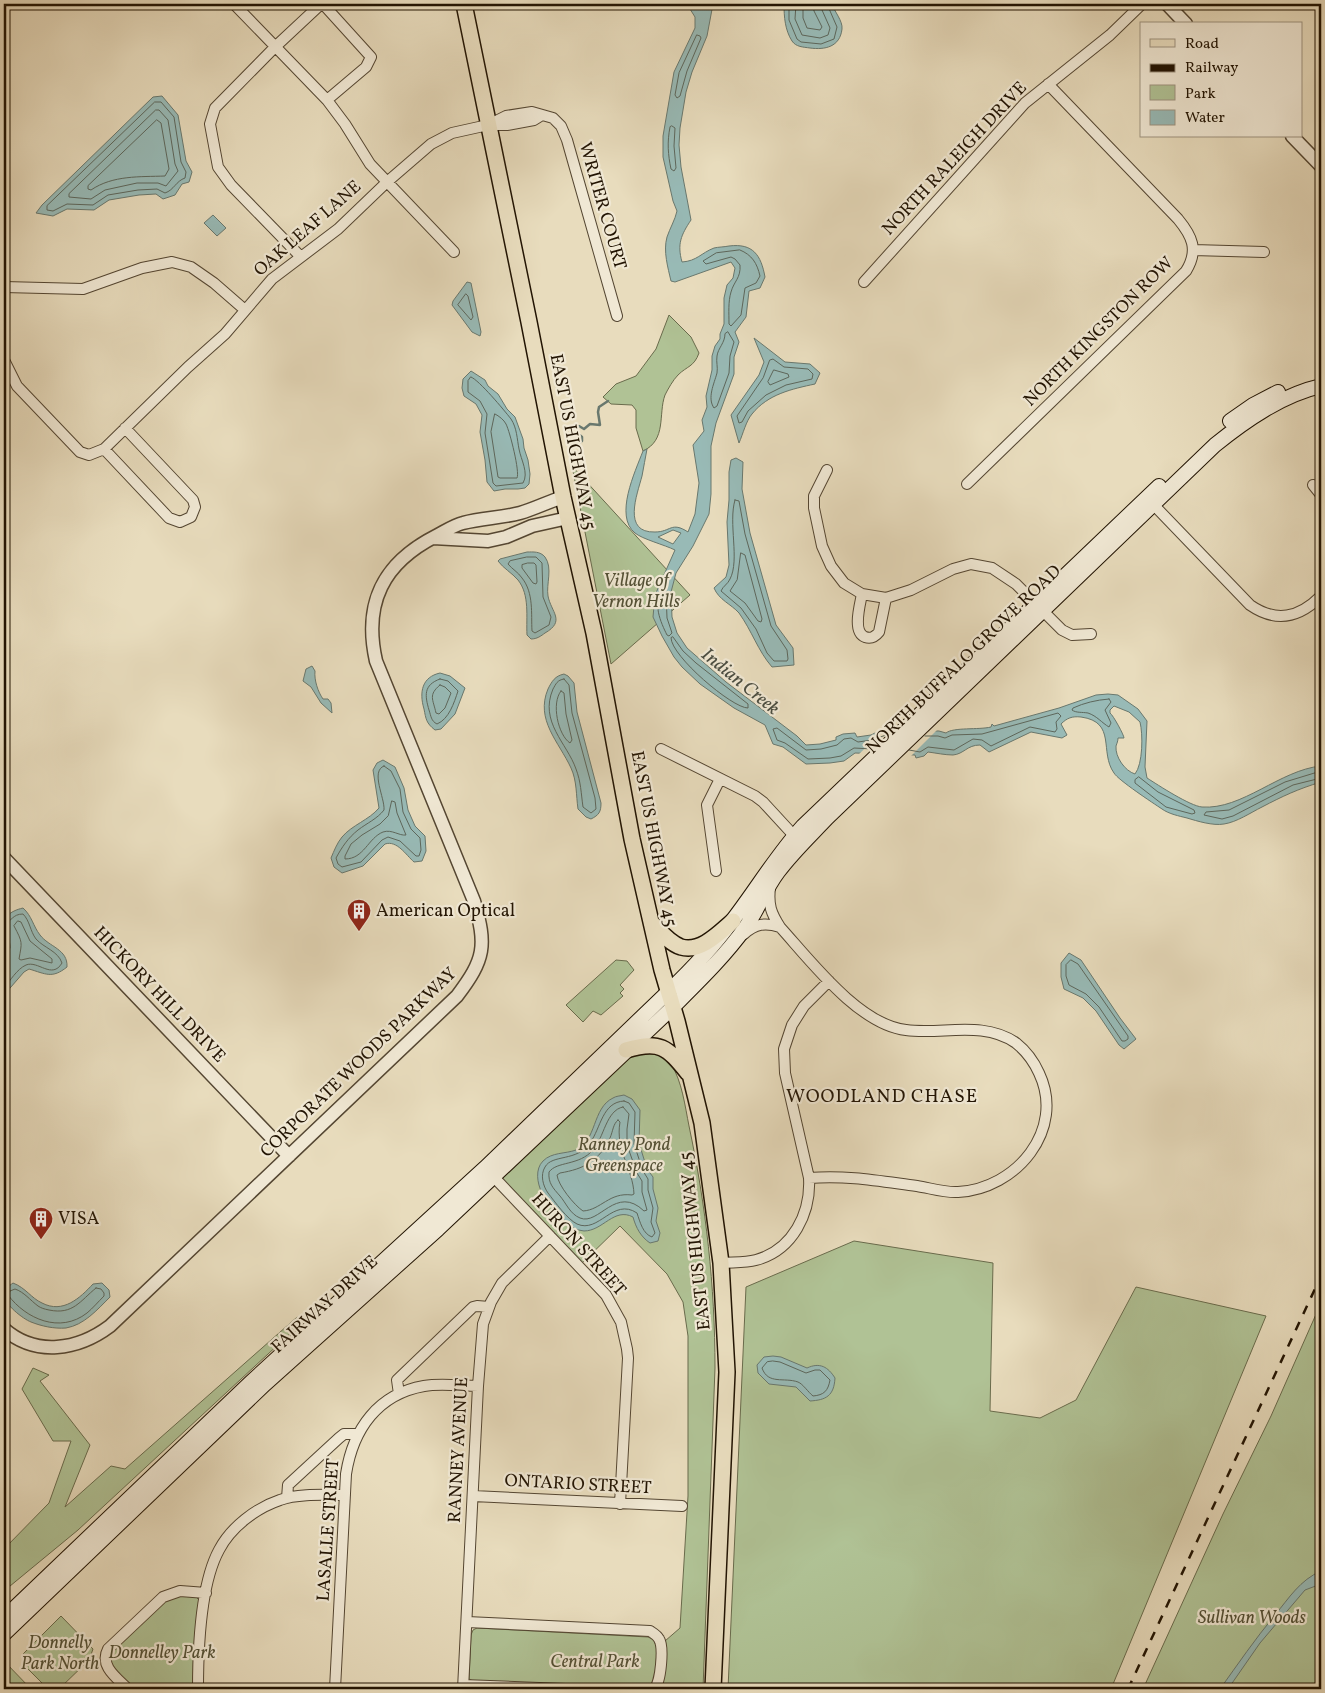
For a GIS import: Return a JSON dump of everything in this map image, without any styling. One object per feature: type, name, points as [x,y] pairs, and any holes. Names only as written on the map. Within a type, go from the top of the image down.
[{"type":"main road","name":"EAST US HIGHWAY 45","points":[[464,4],[529,322],[562,497],[594,633],[632,839],[702,1123],[721,1263],[725,1307],[727,1380],[713,1689]]},
{"type":"main road","name":"NORTH BUFFALO GROVE ROAD","points":[[670,999],[693,968],[798,840],[913,726],[1150,501],[1232,420],[1252,405],[1281,390],[1321,378]]},
{"type":"main road","name":"NORTH BUFFALO GROVE ROAD","points":[[1150,501],[1237,427],[1282,400],[1309,388],[1321,386]]},
{"type":"main road","name":"NORTH BUFFALO GROVE ROAD","points":[[670,999],[714,964],[744,930],[798,840]]},
{"type":"main road","points":[[651,922],[670,940],[682,947],[697,946],[713,938],[733,921]]},
{"type":"main road","name":"FAIRWAY DRIVE","points":[[4,1618],[243,1390],[626,1050],[670,999]]},
{"type":"main road","name":"FAIRWAY DRIVE","points":[[4,1634],[265,1384],[438,1228],[489,1172],[670,999]]},
{"type":"main road","points":[[626,1050],[641,1045],[658,1046],[675,1058],[691,1076]]},
{"type":"street","points":[[234,4],[327,100],[345,124],[370,164],[454,252]]},
{"type":"street","points":[[300,256],[231,185],[218,167],[210,124],[215,108],[275,46],[322,4],[371,57],[366,67],[327,100]]},
{"type":"street","name":"NORTH RALEIGH DRIVE","points":[[864,282],[1025,103],[1110,35],[1142,4]]},
{"type":"street","points":[[1167,4],[1184,22]]},
{"type":"street","name":"NORTH KINGSTON ROW","points":[[967,484],[1186,271],[1192,258],[1193,245],[1189,233],[1178,219],[1048,84]]},
{"type":"street","name":"WRITER COURT","points":[[488,125],[507,125],[534,120],[542,116],[553,118],[561,126],[567,140],[617,316]]},
{"type":"street","name":"OAK LEAF LANE","points":[[104,449],[225,334],[272,279],[338,229],[387,182],[431,144],[452,133],[488,125]]},
{"type":"street","points":[[1294,138],[1321,166]]},
{"type":"street","points":[[1193,250],[1264,252]]},
{"type":"street","points":[[4,287],[83,289],[142,268],[172,262],[191,267],[214,283],[245,310]]},
{"type":"street","points":[[4,360],[17,386],[80,452],[89,455],[104,449],[169,518],[180,522],[192,516],[195,507],[193,500],[125,428]]},
{"type":"street","points":[[827,470],[814,496],[814,508],[822,546],[831,566],[844,583],[862,594],[886,598],[911,590],[953,569],[971,564],[992,568],[1016,584],[1062,630],[1072,635],[1091,634]]},
{"type":"street","points":[[1314,485],[1321,495]]},
{"type":"street","name":"CORPORATE WOODS PARKWAY","points":[[4,1329],[16,1337],[46,1347],[76,1345],[98,1336],[457,996],[472,976],[480,952],[481,926],[474,901],[379,668],[373,646],[372,620],[375,603],[386,577],[402,558],[416,546],[462,523],[520,513],[562,497]]},
{"type":"street","points":[[1150,501],[1250,605],[1258,611],[1269,615],[1293,615],[1305,610],[1321,596]]},
{"type":"street","points":[[433,538],[488,541],[506,537],[532,526],[568,518]]},
{"type":"street","points":[[862,594],[857,625],[861,635],[865,637],[875,637],[879,632],[886,598]]},
{"type":"street","points":[[661,749],[755,796],[763,802],[798,840]]},
{"type":"street","points":[[716,871],[707,805],[720,779]]},
{"type":"street","name":"HICKORY HILL DRIVE","points":[[4,858],[289,1156]]},
{"type":"street","points":[[771,883],[769,897],[770,912],[780,927],[829,981],[874,1020],[905,1030],[978,1029],[1016,1043],[1032,1059],[1044,1086],[1046,1100],[1045,1128],[1036,1147],[1020,1164],[985,1187],[958,1192],[858,1177],[808,1178]]},
{"type":"street","points":[[714,964],[721,962],[753,926],[762,924],[780,927]]},
{"type":"street","points":[[721,1263],[759,1260],[773,1253],[784,1245],[799,1225],[806,1210],[809,1190],[808,1178],[785,1073],[784,1050],[792,1025],[804,1006],[829,981]]},
{"type":"street","name":"HURON STREET","points":[[489,1172],[606,1296],[621,1322],[628,1349],[628,1358],[620,1504]]},
{"type":"street","name":"RANNEY AVENUE","points":[[463,1687],[481,1334],[489,1307],[502,1283],[510,1273],[550,1236]]},
{"type":"street","points":[[399,1394],[397,1380],[473,1307],[489,1307]]},
{"type":"street","name":"LASALLE STREET","points":[[335,1689],[348,1460],[358,1434],[363,1425],[383,1404],[399,1394],[426,1386],[478,1386]]},
{"type":"street","points":[[287,1498],[288,1485],[338,1438],[344,1434],[358,1434]]},
{"type":"street","points":[[198,1689],[201,1626],[210,1571],[228,1537],[240,1524],[270,1504],[287,1498],[345,1495]]},
{"type":"street","name":"ONTARIO STREET","points":[[473,1496],[682,1506]]},
{"type":"street","points":[[128,1689],[109,1670],[105,1663],[105,1654],[108,1649],[163,1597],[180,1591],[206,1593]]},
{"type":"street","points":[[466,1622],[650,1632],[659,1638],[661,1644],[660,1680],[654,1689]]},
{"type":"street","points":[[463,1687],[565,1689]]},
{"type":"green space","points":[[669,315],[691,337],[699,353],[695,361],[674,379],[669,387],[663,402],[659,433],[651,446],[643,451],[636,428],[636,410],[632,405],[611,404],[603,397],[616,384],[636,376],[656,349]]},
{"type":"green space","name":"Village of Vernon Hills","points":[[572,466],[690,595],[611,664]]},
{"type":"green space","points":[[616,960],[627,961],[634,970],[620,985],[624,989],[620,993],[623,996],[601,1015],[593,1011],[583,1022],[566,1005]]},
{"type":"green space","name":"Ranney Pond Greenspace","points":[[649,1051],[661,1055],[669,1061],[680,1086],[695,1156],[705,1216],[711,1276],[715,1368],[703,1689],[663,1689],[665,1641],[680,1628],[688,1496],[688,1336],[683,1302],[667,1274],[620,1226],[581,1264],[505,1184],[502,1178],[504,1171],[632,1054]]},
{"type":"green space","points":[[854,1241],[993,1263],[990,1411],[1040,1418],[1076,1400],[1136,1287],[1266,1316],[1111,1689],[728,1689],[746,1287]]},
{"type":"green space","name":"Sullivan Woods","points":[[1321,1303],[1321,1689],[1143,1689],[1223,1514],[1271,1416]]},
{"type":"green space","points":[[322,1304],[78,1530],[4,1591],[4,1549],[49,1503],[71,1441],[53,1441],[22,1389],[33,1368],[49,1375],[40,1381],[90,1445],[65,1507],[111,1466],[125,1469],[296,1318]]},
{"type":"green space","name":"Donnelley Park","points":[[195,1596],[199,1600],[196,1689],[133,1689],[110,1664],[111,1651],[170,1597]]},
{"type":"green space","name":"Donnelly Park North","points":[[61,1616],[93,1649],[89,1660],[59,1689],[48,1689],[26,1667],[23,1654]]},
{"type":"green space","name":"Central Park","points":[[477,1628],[648,1637],[654,1640],[657,1649],[655,1683],[650,1689],[600,1689],[473,1681],[469,1679],[471,1635],[473,1630]]},
{"type":"green space","points":[[4,1661],[31,1689],[4,1689]]},
{"type":"water","name":"Indian Creek","points":[[677,4],[713,4],[707,36],[686,92],[680,128],[681,167],[691,220],[681,240],[682,262],[695,258],[714,248],[744,246],[758,257],[765,277],[760,288],[749,291],[746,317],[735,332],[739,342],[734,357],[734,374],[716,423],[711,446],[709,514],[693,546],[676,573],[671,592],[672,617],[677,633],[687,648],[726,682],[797,736],[806,745],[836,740],[836,737],[843,734],[855,733],[857,737],[871,735],[881,730],[939,731],[946,733],[954,730],[986,728],[991,727],[992,724],[994,726],[1059,708],[1096,695],[1108,694],[1118,695],[1138,709],[1147,721],[1145,767],[1147,778],[1174,795],[1197,806],[1217,806],[1232,802],[1291,775],[1321,766],[1321,782],[1291,793],[1229,823],[1205,823],[1174,815],[1136,791],[1114,773],[1110,765],[1103,731],[1092,720],[1081,717],[1070,718],[1061,724],[1067,735],[1062,738],[1031,732],[989,752],[980,745],[976,745],[953,755],[928,752],[924,756],[916,758],[915,755],[855,753],[844,761],[806,764],[783,747],[773,744],[765,725],[734,708],[700,684],[682,667],[674,657],[653,617],[655,595],[675,550],[635,533],[629,525],[626,516],[626,505],[635,470],[643,451],[647,449],[635,502],[635,520],[638,526],[645,531],[660,532],[678,527],[688,532],[695,514],[699,483],[693,445],[704,431],[702,420],[707,407],[706,396],[712,370],[712,356],[715,346],[720,339],[724,324],[724,298],[727,285],[733,278],[735,268],[731,262],[675,282],[671,281],[667,265],[666,242],[677,211],[663,157],[663,136],[674,72],[695,28],[695,17],[690,9]],"holes":[[[673,530],[681,533],[673,544],[658,537]],[[1114,706],[1129,712],[1140,722],[1142,749],[1140,763],[1135,774],[1124,767],[1117,755],[1116,746],[1118,738],[1124,738],[1110,713]]]},
{"type":"water","points":[[784,4],[832,4],[842,26],[841,35],[838,40],[826,48],[805,47],[796,44],[792,41],[786,28]]},
{"type":"water","points":[[162,96],[178,115],[186,161],[192,172],[189,182],[182,184],[175,195],[163,199],[156,194],[109,200],[94,210],[67,209],[53,216],[36,213],[153,97]]},
{"type":"water","points":[[213,215],[226,228],[217,236],[204,223]]},
{"type":"water","points":[[467,282],[471,283],[481,332],[480,336],[472,332],[452,305]]},
{"type":"water","points":[[754,338],[785,362],[810,364],[820,373],[815,384],[781,393],[758,407],[748,420],[739,443],[731,415],[759,375],[764,362]]},
{"type":"water","points":[[471,371],[485,380],[515,417],[523,439],[530,474],[529,484],[525,488],[494,491],[487,482],[480,432],[482,415],[476,404],[464,396],[462,388],[463,379]]},
{"type":"water","points":[[736,458],[743,462],[742,489],[750,533],[776,625],[793,648],[794,665],[772,667],[739,613],[719,596],[714,588],[726,577],[729,565],[727,522],[729,472],[731,460]]},
{"type":"water","points":[[527,552],[541,554],[547,561],[549,566],[548,596],[556,616],[555,624],[551,629],[539,637],[531,639],[527,635],[527,606],[522,586],[516,577],[498,561]]},
{"type":"water","points":[[312,666],[315,671],[318,689],[323,699],[328,699],[331,703],[332,713],[321,703],[311,687],[303,681],[306,669]]},
{"type":"water","points":[[440,673],[450,676],[465,688],[455,714],[441,729],[435,730],[426,718],[422,691],[429,678]]},
{"type":"water","points":[[564,674],[574,683],[577,712],[601,803],[599,813],[591,819],[578,809],[573,773],[550,730],[544,711],[549,686],[552,681]]},
{"type":"water","points":[[383,760],[395,767],[404,788],[408,810],[415,826],[425,836],[426,851],[422,861],[414,862],[397,846],[389,843],[385,844],[363,866],[342,873],[334,867],[331,858],[342,837],[379,808],[373,770],[377,763]]},
{"type":"water","points":[[23,908],[40,935],[64,956],[67,967],[53,974],[45,974],[29,969],[24,972],[4,995],[4,956],[10,948],[4,923],[10,913]]},
{"type":"water","points":[[1069,953],[1081,960],[1136,1039],[1124,1049],[1119,1045],[1096,1011],[1083,998],[1064,989],[1061,977],[1061,963]]},
{"type":"water","points":[[624,1095],[632,1099],[640,1110],[639,1143],[647,1169],[653,1177],[653,1189],[658,1208],[656,1221],[660,1233],[658,1241],[650,1243],[639,1232],[633,1217],[626,1215],[614,1217],[591,1230],[584,1231],[574,1228],[569,1225],[542,1193],[538,1181],[540,1164],[543,1161],[550,1156],[576,1150],[583,1146],[601,1109],[614,1097]]},
{"type":"water","points":[[13,1283],[38,1301],[50,1306],[64,1306],[70,1303],[93,1284],[102,1283],[109,1290],[110,1297],[79,1324],[66,1328],[52,1328],[28,1320],[10,1307],[4,1293]]},
{"type":"water","points":[[764,1357],[781,1357],[807,1368],[816,1365],[826,1368],[835,1378],[831,1393],[821,1400],[810,1401],[796,1387],[769,1384],[758,1373],[757,1365]]},
{"type":"water","points":[[1321,1571],[1321,1584],[1305,1590],[1260,1643],[1228,1689],[1220,1689],[1290,1596],[1307,1579]]},
{"type":"pier","points":[[886,728],[939,728],[909,758],[857,756]]},
{"type":"waterway","points":[[575,446],[582,441],[582,437],[576,432],[579,426],[584,429],[590,424],[600,425],[599,407],[608,401]]},
{"type":"railway","points":[[1128,1689],[1321,1276]]},
{"type":"place","name":"American Optical","points":[[359,932]]},
{"type":"place","name":"VISA","points":[[41,1240]]},
{"type":"district","name":"WOODLAND CHASE","points":[[882,1097]]}]
